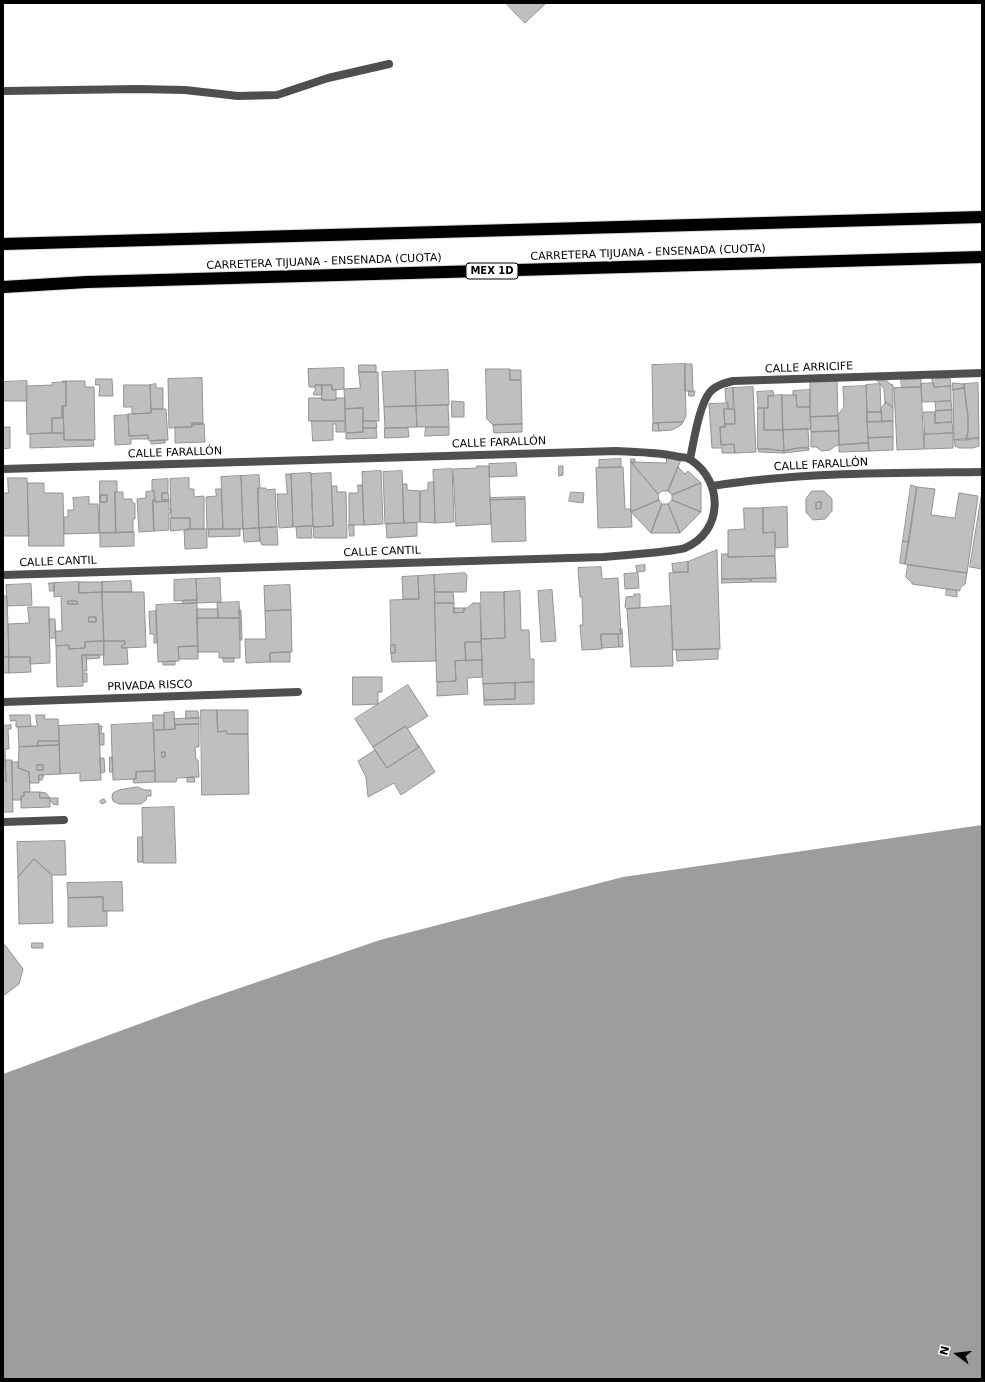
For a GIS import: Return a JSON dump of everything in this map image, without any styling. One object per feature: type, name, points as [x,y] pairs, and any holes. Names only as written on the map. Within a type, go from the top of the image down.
[{"type":"highway","points":[[3,244],[982,217]]},
{"type":"highway","name":"CARRETERA TIJUANA - ENSENADA (CUOTA)","points":[[3,287],[87,282],[982,257]]},
{"type":"street","points":[[3,91],[137,89],[185,90],[238,96],[278,95],[328,78],[389,64]]},
{"type":"street","name":"CALLE ARRICIFE","points":[[690,459],[703,404],[710,392],[720,385],[733,381],[982,374]]},
{"type":"street","name":"CALLE FARALLÓN","points":[[3,469],[616,451],[662,453],[690,459]]},
{"type":"street","points":[[690,459],[701,468],[712,486]]},
{"type":"street","name":"CALLE FARALLÓN","points":[[712,486],[742,481],[838,474],[982,472]]},
{"type":"street","name":"CALLE CANTIL","points":[[3,575],[595,557],[653,553],[683,549],[700,540],[710,528],[715,508],[712,486]]},
{"type":"street","name":"PRIVADA RISCO","points":[[3,702],[298,692]]},
{"type":"street","points":[[3,822],[64,820]]},
{"type":"shaded area","points":[[982,825],[982,1379],[3,1379],[3,1074],[199,1002],[380,940],[623,877]]},
{"type":"building","points":[[506,3],[546,3],[525,23]]},
{"type":"building","points":[[685,364],[692,364],[693,391],[685,391]]},
{"type":"building","points":[[685,364],[686,416],[683,422],[653,423],[652,365]]},
{"type":"building","points":[[359,365],[376,365],[376,372],[359,372]]},
{"type":"building","points":[[344,368],[344,389],[332,390],[332,385],[315,385],[315,387],[309,387],[308,369]]},
{"type":"building","points":[[486,369],[510,369],[510,380],[521,380],[522,424],[493,425],[487,419]]},
{"type":"building","points":[[448,370],[449,405],[416,406],[415,371]]},
{"type":"building","points":[[510,370],[521,370],[521,380],[510,380]]},
{"type":"building","points":[[415,371],[416,406],[384,407],[382,372]]},
{"type":"building","points":[[359,372],[378,372],[379,421],[363,421],[363,408],[345,409],[344,389],[360,388]]},
{"type":"building","points":[[202,378],[203,423],[192,423],[192,427],[169,428],[168,379]]},
{"type":"building","points":[[932,378],[950,378],[951,386],[934,387]]},
{"type":"building","points":[[96,379],[112,379],[113,396],[99,396],[100,385],[96,385]]},
{"type":"building","points":[[901,379],[921,379],[921,387],[902,388]]},
{"type":"building","points":[[877,380],[886,380],[893,385],[893,408],[886,402],[885,404],[884,389]]},
{"type":"building","points":[[27,381],[27,401],[3,401],[3,382]]},
{"type":"building","points":[[63,381],[85,381],[85,387],[94,387],[95,440],[64,440],[63,406],[66,406],[66,382]]},
{"type":"building","points":[[837,381],[838,416],[810,417],[810,382]]},
{"type":"building","points":[[66,382],[66,406],[62,406],[62,418],[52,418],[52,433],[27,434],[26,386],[53,385],[52,383]]},
{"type":"building","points":[[953,383],[964,384],[964,388],[953,390]]},
{"type":"building","points":[[978,383],[979,438],[966,440],[968,432],[968,417],[964,384]]},
{"type":"building","points":[[156,384],[156,388],[163,388],[163,409],[151,409],[150,385]]},
{"type":"building","points":[[880,384],[881,412],[867,412],[866,385]]},
{"type":"building","points":[[921,384],[934,384],[934,387],[951,386],[951,401],[922,402]]},
{"type":"building","points":[[124,385],[150,385],[151,413],[132,414],[132,407],[124,407]]},
{"type":"building","points":[[315,385],[322,385],[322,395],[314,395]]},
{"type":"building","points":[[322,385],[332,385],[332,390],[336,389],[336,400],[322,400]]},
{"type":"building","points":[[866,386],[868,443],[839,445],[838,415],[844,407],[843,387]]},
{"type":"building","points":[[753,387],[756,452],[735,453],[734,444],[721,445],[720,427],[725,427],[725,424],[735,424],[733,388]]},
{"type":"building","points":[[921,387],[924,449],[897,450],[894,388]]},
{"type":"building","points":[[733,388],[733,409],[728,409],[725,389]]},
{"type":"building","points":[[964,388],[968,417],[968,432],[966,440],[954,440],[953,390]]},
{"type":"building","points":[[810,390],[810,407],[797,407],[796,395],[793,395],[793,391]]},
{"type":"building","points":[[689,391],[695,391],[694,396],[689,396]]},
{"type":"building","points":[[773,391],[774,396],[768,396],[768,408],[758,408],[757,392]]},
{"type":"building","points":[[782,395],[796,395],[797,407],[810,407],[811,429],[783,430]]},
{"type":"building","points":[[782,395],[783,430],[764,430],[764,408],[768,408],[768,396]]},
{"type":"building","points":[[309,398],[336,400],[336,398],[345,398],[345,421],[309,421]]},
{"type":"building","points":[[452,401],[464,402],[464,417],[452,417]]},
{"type":"building","points":[[951,401],[952,410],[936,411],[935,402]]},
{"type":"building","points":[[886,402],[893,408],[893,421],[882,422],[881,409]]},
{"type":"building","points":[[728,403],[728,409],[724,409],[725,427],[720,427],[721,445],[734,444],[735,453],[722,453],[722,448],[712,448],[709,404]]},
{"type":"building","points":[[448,405],[449,427],[417,427],[416,406]]},
{"type":"building","points":[[62,406],[64,433],[52,433],[52,418],[62,418]]},
{"type":"building","points":[[416,406],[417,427],[385,428],[384,407]]},
{"type":"building","points":[[363,408],[363,432],[346,433],[345,409]]},
{"type":"building","points":[[758,408],[764,408],[764,430],[783,430],[784,451],[758,449]]},
{"type":"building","points":[[151,409],[166,409],[168,440],[149,441],[148,435],[129,436],[128,414],[151,413]]},
{"type":"building","points":[[724,409],[735,409],[735,424],[725,424]]},
{"type":"building","points":[[952,410],[952,422],[935,423],[935,411]]},
{"type":"building","points":[[867,412],[881,412],[882,422],[867,422]]},
{"type":"building","points":[[924,412],[935,412],[935,423],[952,422],[953,433],[925,434]]},
{"type":"building","points":[[128,415],[129,436],[148,435],[148,439],[131,439],[131,444],[115,445],[114,416]]},
{"type":"building","points":[[838,416],[839,431],[811,432],[810,417]]},
{"type":"building","points":[[312,421],[345,421],[345,432],[336,432],[336,424],[333,424],[333,440],[313,441]]},
{"type":"building","points":[[363,421],[376,421],[377,428],[363,428]]},
{"type":"building","points":[[893,421],[893,437],[868,438],[867,422]]},
{"type":"building","points":[[683,422],[681,425],[672,430],[659,431],[658,423]]},
{"type":"building","points":[[192,423],[203,423],[204,424],[192,425]]},
{"type":"building","points":[[653,423],[658,423],[659,431],[653,431]]},
{"type":"building","points":[[204,424],[205,442],[175,443],[175,427],[192,427],[192,425]]},
{"type":"building","points":[[522,424],[522,432],[494,433],[493,425]]},
{"type":"building","points":[[3,427],[10,427],[10,448],[3,449]]},
{"type":"building","points":[[426,427],[449,427],[449,435],[425,436]]},
{"type":"building","points":[[363,428],[376,428],[377,438],[346,439],[346,433],[363,432]]},
{"type":"building","points":[[385,428],[408,428],[409,437],[385,438]]},
{"type":"building","points":[[808,429],[809,447],[784,451],[783,430]]},
{"type":"building","points":[[839,431],[839,445],[830,450],[822,451],[816,447],[811,447],[811,432]]},
{"type":"building","points":[[64,433],[64,440],[93,440],[94,446],[30,448],[30,434]]},
{"type":"building","points":[[953,433],[953,448],[924,449],[924,435]]},
{"type":"building","points":[[893,437],[893,450],[869,451],[868,438]]},
{"type":"building","points":[[979,438],[979,446],[973,448],[959,448],[955,446],[954,440]]},
{"type":"building","points":[[165,440],[165,443],[151,444],[151,441]]},
{"type":"building","points":[[868,443],[869,451],[839,452],[839,445]]},
{"type":"building","points":[[798,448],[809,448],[809,450],[784,453],[784,451]]},
{"type":"building","points":[[759,449],[784,451],[784,453],[759,452]]},
{"type":"building","points":[[667,457],[681,460],[668,491],[662,491],[658,494],[631,462],[666,463]]},
{"type":"building","points":[[621,459],[621,467],[599,468],[599,460]]},
{"type":"building","points":[[631,459],[635,459],[635,462],[631,462]]},
{"type":"building","points":[[631,462],[658,494],[659,500],[631,512]]},
{"type":"building","points":[[516,463],[517,476],[489,477],[489,464]]},
{"type":"building","points":[[477,466],[489,466],[491,524],[456,526],[453,469],[477,468]]},
{"type":"building","points":[[559,466],[563,466],[563,475],[559,476]]},
{"type":"building","points":[[623,467],[625,509],[631,509],[632,527],[598,528],[596,468]]},
{"type":"building","points":[[678,467],[685,474],[688,471],[701,483],[672,495],[668,491]]},
{"type":"building","points":[[452,469],[454,522],[435,523],[433,470]]},
{"type":"building","points":[[381,471],[383,524],[364,525],[362,472]]},
{"type":"building","points":[[402,471],[404,523],[385,524],[383,472]]},
{"type":"building","points":[[311,473],[313,526],[293,527],[291,474]]},
{"type":"building","points":[[331,473],[333,526],[313,527],[311,474]]},
{"type":"building","points":[[286,474],[291,474],[293,527],[279,528],[277,494],[287,494]]},
{"type":"building","points":[[259,475],[259,528],[243,529],[241,476]]},
{"type":"building","points":[[241,476],[243,529],[223,529],[221,477]]},
{"type":"building","points":[[8,478],[27,478],[29,536],[3,536],[3,493],[8,493]]},
{"type":"building","points":[[189,478],[189,489],[194,489],[194,497],[204,496],[204,529],[190,529],[190,518],[171,518],[170,479]]},
{"type":"building","points":[[168,479],[168,493],[162,493],[162,500],[169,501],[155,502],[154,491],[152,491],[152,480]]},
{"type":"building","points":[[100,481],[117,481],[117,492],[115,492],[116,533],[100,533]],"holes":[[[101,495],[107,495],[107,502],[101,502]]]},
{"type":"building","points":[[434,482],[435,523],[420,522],[420,491],[428,490],[428,483]]},
{"type":"building","points":[[28,483],[44,483],[44,493],[63,493],[64,546],[29,546]]},
{"type":"building","points":[[701,483],[701,512],[672,500],[672,495]]},
{"type":"building","points":[[403,484],[407,484],[407,490],[420,491],[420,522],[404,523]]},
{"type":"building","points":[[358,485],[362,485],[364,525],[349,525],[349,493],[358,493]]},
{"type":"building","points":[[911,485],[917,487],[909,542],[903,541]]},
{"type":"building","points":[[332,486],[337,486],[337,492],[346,492],[347,538],[314,538],[313,527],[333,526]]},
{"type":"building","points":[[917,487],[935,489],[931,515],[955,518],[959,493],[978,496],[967,573],[905,564]]},
{"type":"building","points":[[258,488],[266,488],[267,490],[275,489],[277,527],[259,528]]},
{"type":"building","points":[[216,489],[221,489],[223,529],[207,529],[206,497],[216,496]]},
{"type":"building","points":[[154,491],[154,531],[139,532],[137,499],[146,498],[146,492]]},
{"type":"building","points":[[812,491],[824,491],[832,499],[832,511],[825,519],[813,520],[806,512],[806,499]],"holes":[[[821,502],[821,508],[816,509],[816,503]]]},
{"type":"building","points":[[115,492],[123,492],[123,499],[132,499],[132,503],[135,503],[133,532],[116,533]]},
{"type":"building","points":[[571,492],[584,493],[583,503],[569,501]]},
{"type":"building","points":[[982,492],[982,569],[970,567]]},
{"type":"building","points":[[162,493],[168,493],[169,500],[162,500]]},
{"type":"building","points":[[101,495],[107,495],[107,502],[101,502]]},
{"type":"building","points":[[89,497],[89,504],[98,504],[99,533],[64,534],[64,517],[68,517],[68,510],[74,510],[73,498]]},
{"type":"building","points":[[525,497],[525,499],[490,500],[490,498]]},
{"type":"building","points":[[525,499],[526,541],[492,542],[490,500]]},
{"type":"building","points":[[153,500],[155,500],[155,502],[169,501],[169,509],[171,509],[171,513],[169,513],[169,530],[154,531]]},
{"type":"building","points":[[659,500],[662,504],[651,533],[631,512]]},
{"type":"building","points":[[672,500],[701,512],[680,533],[668,504]]},
{"type":"building","points":[[821,502],[821,508],[816,509],[816,503]]},
{"type":"building","points":[[662,504],[668,504],[680,533],[651,533]]},
{"type":"building","points":[[787,507],[788,547],[775,548],[775,532],[763,533],[763,508]]},
{"type":"building","points":[[744,508],[763,508],[763,533],[775,532],[775,556],[728,557],[728,530],[744,529]]},
{"type":"building","points":[[171,518],[190,518],[190,529],[171,531]]},
{"type":"building","points":[[417,523],[417,536],[387,538],[386,524]]},
{"type":"building","points":[[349,525],[354,525],[354,536],[350,536]]},
{"type":"building","points":[[311,526],[312,538],[297,538],[296,527]]},
{"type":"building","points":[[277,527],[278,545],[262,545],[260,541],[259,528]]},
{"type":"building","points":[[259,528],[260,541],[244,542],[243,529]]},
{"type":"building","points":[[187,529],[207,529],[207,548],[185,549],[184,530],[188,530]]},
{"type":"building","points":[[209,529],[240,529],[240,536],[209,537]]},
{"type":"building","points":[[134,532],[134,546],[100,547],[100,533]]},
{"type":"building","points":[[903,541],[909,542],[905,564],[900,563]]},
{"type":"building","points":[[717,550],[720,649],[673,650],[669,573],[688,572],[688,562]]},
{"type":"building","points":[[722,554],[728,554],[728,557],[775,556],[776,578],[722,579]]},
{"type":"building","points":[[688,562],[688,572],[673,572],[672,564]]},
{"type":"building","points":[[645,565],[645,571],[637,572],[636,566]]},
{"type":"building","points":[[908,565],[967,573],[965,584],[960,588],[960,591],[912,584],[912,582],[906,577]]},
{"type":"building","points":[[601,567],[602,579],[618,578],[621,634],[601,634],[602,649],[582,650],[580,625],[583,625],[582,597],[580,597],[578,568]]},
{"type":"building","points":[[465,573],[467,575],[466,592],[435,592],[434,575]]},
{"type":"building","points":[[638,573],[639,588],[625,589],[624,574]]},
{"type":"building","points":[[434,575],[436,661],[392,662],[391,653],[395,653],[395,645],[391,645],[390,600],[419,599],[418,576]]},
{"type":"building","points":[[418,576],[419,599],[403,599],[402,577]]},
{"type":"building","points":[[220,578],[221,602],[197,603],[196,579]]},
{"type":"building","points":[[776,578],[776,582],[751,582],[751,579]]},
{"type":"building","points":[[196,579],[197,600],[174,601],[174,580]]},
{"type":"building","points":[[722,579],[751,579],[751,582],[722,583]]},
{"type":"building","points":[[131,581],[132,592],[102,592],[102,582]]},
{"type":"building","points":[[79,582],[79,593],[102,592],[104,641],[85,642],[85,648],[69,649],[69,645],[56,646],[55,631],[62,631],[61,596],[54,597],[54,583]],"holes":[[[68,601],[77,601],[78,604],[68,604]],[[89,617],[96,617],[96,622],[89,622]]]},
{"type":"building","points":[[79,582],[102,582],[102,592],[79,593]]},
{"type":"building","points":[[49,583],[54,583],[54,591],[50,591]]},
{"type":"building","points":[[31,584],[32,605],[7,606],[6,585]]},
{"type":"building","points":[[290,585],[291,610],[265,611],[264,586]]},
{"type":"building","points":[[947,589],[957,590],[957,597],[946,595]]},
{"type":"building","points":[[552,590],[556,641],[541,642],[538,591]]},
{"type":"building","points":[[520,591],[521,630],[529,630],[530,659],[534,659],[534,682],[483,684],[481,639],[505,638],[504,592]]},
{"type":"building","points":[[102,592],[144,592],[146,647],[122,648],[125,641],[104,641]]},
{"type":"building","points":[[435,592],[453,592],[454,603],[435,603]]},
{"type":"building","points":[[481,592],[504,592],[505,638],[482,639]]},
{"type":"building","points":[[634,594],[640,594],[640,608],[627,609],[625,607],[626,597],[635,596]]},
{"type":"building","points":[[3,596],[7,596],[9,657],[3,657]]},
{"type":"building","points":[[183,600],[197,600],[197,603],[183,604]]},
{"type":"building","points":[[68,601],[77,601],[78,604],[68,604]]},
{"type":"building","points":[[239,602],[240,618],[218,618],[217,603]]},
{"type":"building","points":[[197,603],[198,646],[178,647],[179,661],[158,662],[156,605]]},
{"type":"building","points":[[435,603],[454,603],[454,613],[464,612],[464,608],[467,608],[473,603],[480,603],[481,642],[465,642],[466,660],[455,661],[456,681],[437,682]]},
{"type":"building","points":[[671,606],[673,666],[631,667],[627,609]]},
{"type":"building","points":[[28,607],[49,607],[50,663],[30,664],[30,657],[9,657],[8,624],[29,623]]},
{"type":"building","points":[[454,608],[464,608],[464,612],[454,613]]},
{"type":"building","points":[[197,609],[218,609],[218,618],[197,618]]},
{"type":"building","points":[[239,610],[241,610],[242,640],[240,640]]},
{"type":"building","points":[[291,610],[292,652],[270,653],[270,662],[246,663],[245,639],[266,639],[265,611]]},
{"type":"building","points":[[156,611],[157,643],[154,643],[154,634],[150,634],[149,612]]},
{"type":"building","points":[[89,617],[96,617],[96,622],[89,622]]},
{"type":"building","points":[[197,618],[240,618],[240,658],[219,658],[219,652],[198,652]]},
{"type":"building","points":[[49,619],[55,619],[56,638],[50,638]]},
{"type":"building","points":[[620,629],[622,629],[623,647],[619,647],[618,634],[621,634]]},
{"type":"building","points":[[601,634],[618,634],[619,647],[602,648]]},
{"type":"building","points":[[104,641],[125,641],[122,648],[127,648],[128,664],[104,665]]},
{"type":"building","points":[[104,641],[104,655],[82,655],[83,686],[57,687],[56,646],[69,645],[69,649],[85,648],[85,642]]},
{"type":"building","points":[[465,642],[481,642],[482,660],[466,661]]},
{"type":"building","points":[[391,645],[395,645],[395,653],[391,653]]},
{"type":"building","points":[[198,646],[198,659],[179,659],[178,647]]},
{"type":"building","points":[[718,649],[718,659],[677,661],[676,650]]},
{"type":"building","points":[[290,652],[290,662],[270,662],[270,653]]},
{"type":"building","points":[[82,655],[86,655],[87,671],[83,671]]},
{"type":"building","points":[[86,655],[99,655],[100,658],[87,659]]},
{"type":"building","points":[[3,657],[9,657],[9,673],[3,673]]},
{"type":"building","points":[[9,657],[30,657],[31,672],[9,673]]},
{"type":"building","points":[[223,658],[234,658],[234,662],[224,662]]},
{"type":"building","points":[[482,660],[482,677],[467,678],[468,694],[437,696],[437,682],[456,681],[455,661]]},
{"type":"building","points":[[175,661],[175,665],[163,665],[163,662]]},
{"type":"building","points":[[83,673],[87,673],[87,682],[83,682]]},
{"type":"building","points":[[353,677],[382,677],[382,692],[378,692],[378,704],[353,705]]},
{"type":"building","points":[[534,682],[534,704],[484,705],[484,700],[515,699],[515,683]]},
{"type":"building","points":[[515,683],[515,699],[484,700],[483,684]]},
{"type":"building","points":[[408,685],[428,716],[407,729],[406,726],[373,747],[355,719]]},
{"type":"building","points":[[201,710],[217,710],[218,732],[226,731],[227,734],[248,734],[249,794],[202,795]]},
{"type":"building","points":[[217,710],[248,710],[248,734],[227,734],[226,731],[218,732]]},
{"type":"building","points":[[186,711],[198,711],[199,718],[186,719]]},
{"type":"building","points":[[174,712],[175,729],[164,730],[164,713]]},
{"type":"building","points":[[10,715],[30,715],[31,726],[16,727],[16,720],[11,721]]},
{"type":"building","points":[[36,715],[45,715],[44,719],[58,719],[59,741],[38,741],[38,746],[19,747],[18,727],[37,726]]},
{"type":"building","points":[[153,715],[164,715],[164,730],[154,730]]},
{"type":"building","points":[[199,718],[199,724],[175,725],[174,719]]},
{"type":"building","points":[[153,723],[155,771],[136,772],[136,779],[113,780],[111,725]]},
{"type":"building","points":[[99,724],[101,780],[80,781],[80,773],[60,774],[59,726]]},
{"type":"building","points":[[199,724],[199,747],[195,747],[196,760],[198,760],[199,777],[177,778],[176,782],[155,782],[154,730],[175,729],[175,725]],"holes":[[[162,752],[165,752],[165,757],[162,757]]]},
{"type":"building","points":[[11,725],[11,729],[8,729],[9,749],[5,749],[6,781],[3,781],[3,726]]},
{"type":"building","points":[[99,726],[102,726],[101,734],[104,733],[104,745],[100,745]]},
{"type":"building","points":[[406,726],[419,747],[387,768],[373,747]]},
{"type":"building","points":[[38,741],[59,741],[59,745],[38,746]]},
{"type":"building","points":[[59,745],[60,774],[39,775],[39,783],[30,783],[29,772],[18,768],[19,747]],"holes":[[[37,765],[43,765],[43,770],[37,770]]]},
{"type":"building","points":[[418,745],[435,772],[401,795],[394,783],[368,797],[366,777],[358,761],[375,750],[387,768],[419,747]]},
{"type":"building","points":[[162,752],[165,752],[165,757],[162,757]]},
{"type":"building","points":[[110,757],[112,757],[113,772],[110,772]]},
{"type":"building","points":[[100,758],[104,758],[105,772],[101,773]]},
{"type":"building","points":[[5,760],[12,760],[13,812],[3,812],[3,781],[6,781]]},
{"type":"building","points":[[12,762],[19,762],[18,768],[29,772],[30,792],[24,792],[24,796],[21,796],[21,800],[13,800]]},
{"type":"building","points":[[37,765],[43,765],[43,770],[37,770]]},
{"type":"building","points":[[155,771],[155,782],[134,783],[133,779],[136,779],[136,772]]},
{"type":"building","points":[[39,775],[44,775],[42,780],[39,780]]},
{"type":"building","points":[[194,777],[195,782],[187,782],[187,778]]},
{"type":"building","points":[[138,787],[144,790],[151,790],[151,796],[147,796],[146,800],[141,804],[119,804],[113,801],[113,793],[119,790]]},
{"type":"building","points":[[24,792],[40,792],[40,798],[50,798],[50,807],[21,808],[21,796],[24,796]]},
{"type":"building","points":[[40,792],[46,793],[50,798],[40,798]]},
{"type":"building","points":[[50,798],[58,798],[58,805],[53,804]]},
{"type":"building","points":[[104,799],[106,802],[102,804],[100,801]]},
{"type":"building","points":[[174,807],[176,863],[143,863],[142,808]]},
{"type":"building","points":[[138,837],[142,837],[143,862],[138,862]]},
{"type":"building","points":[[65,841],[66,875],[52,875],[34,859],[18,877],[17,842]]},
{"type":"building","points":[[34,859],[52,875],[53,923],[19,924],[18,877]]},
{"type":"building","points":[[122,882],[123,911],[103,911],[103,897],[68,898],[67,883]]},
{"type":"building","points":[[103,897],[103,911],[107,911],[107,926],[68,927],[68,898]]},
{"type":"building","points":[[32,943],[43,943],[43,948],[32,948]]},
{"type":"building","points":[[5,945],[23,969],[19,984],[3,996],[3,947]]}]
